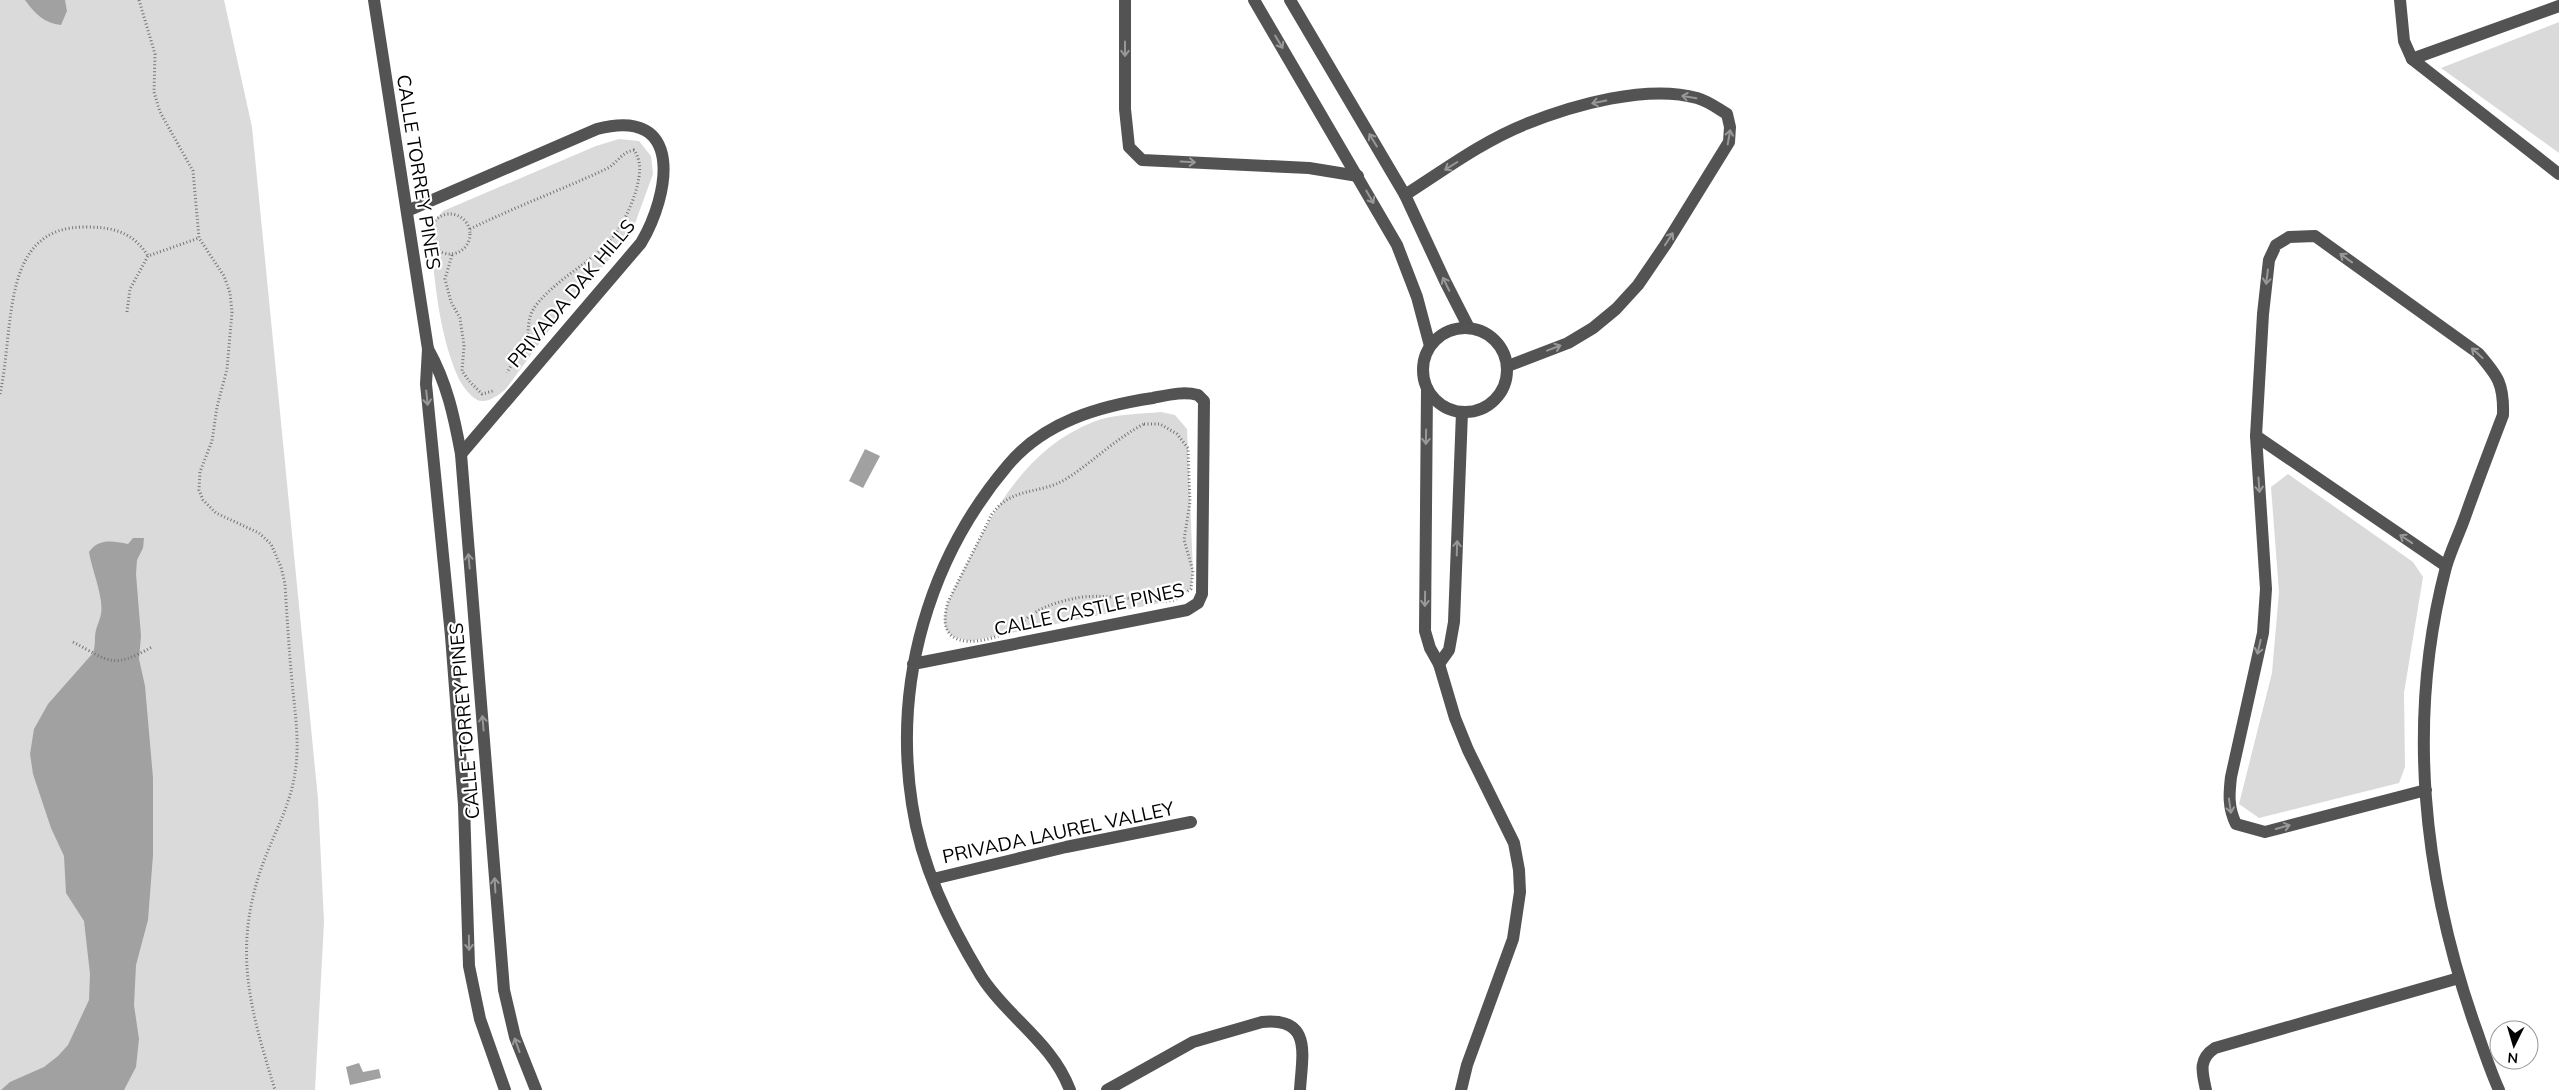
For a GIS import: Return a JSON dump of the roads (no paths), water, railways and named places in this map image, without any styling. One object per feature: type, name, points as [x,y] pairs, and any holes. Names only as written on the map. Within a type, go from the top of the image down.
[{"type":"street","name":"CALLE TORREY PINES","points":[[374,0],[428,349],[426,384],[451,636],[464,804],[470,966],[480,1018],[505,1090]]},
{"type":"street","points":[[1124,0],[1126,109],[1129,147],[1142,160],[1309,168],[1358,176]]},
{"type":"street","points":[[1254,0],[1397,246],[1408,269],[1430,346]]},
{"type":"street","points":[[2400,0],[2404,41],[2412,59],[2559,174]]},
{"type":"street","points":[[1296,2],[1406,195],[1445,281],[1469,328]]},
{"type":"street","points":[[2412,59],[2559,6]]},
{"type":"street","points":[[1406,195],[1488,143],[1526,124],[1594,103],[1647,94],[1675,95],[1696,98],[1727,114],[1730,127],[1729,142],[1638,285],[1593,328],[1568,343],[1508,366]]},
{"type":"street","name":"PRIVADA DAK HILLS","points":[[407,211],[597,129],[617,124],[632,125],[647,132],[658,142],[664,159],[661,201],[653,223],[641,243],[461,454]]},
{"type":"street","points":[[2426,790],[2265,832],[2236,824],[2231,814],[2229,798],[2231,777],[2263,633],[2266,589],[2256,436],[2263,314],[2269,260],[2276,245],[2288,237],[2300,235],[2315,236],[2478,353],[2495,374],[2504,393],[2503,415],[2446,566],[2431,645],[2423,716],[2426,790],[2426,813],[2438,899],[2459,978],[2499,1090]]},
{"type":"street","points":[[1427,388],[1436,400],[1448,408],[1462,412],[1477,411],[1490,405],[1500,394],[1507,381],[1508,366],[1504,352],[1495,340],[1483,331],[1469,328],[1454,329],[1441,335],[1430,346],[1424,359],[1423,374],[1427,388],[1425,622],[1430,648],[1440,664],[1455,718],[1468,750],[1514,843],[1520,892],[1513,939],[1473,1048],[1461,1090]]},
{"type":"street","name":"CALLE TORREY PINES","points":[[428,349],[440,371],[449,394],[461,454],[504,990],[515,1037],[536,1090]]},
{"type":"street","name":"CALLE CASTLE PINES","points":[[913,664],[1187,610],[1198,603],[1202,594],[1204,401],[1198,395],[1180,394],[1102,407],[1062,423],[1045,433],[1015,456],[994,481],[952,546],[930,599],[913,664],[907,734],[908,770],[912,806],[922,850],[954,931],[983,979],[1042,1044],[1056,1062],[1070,1090]]},
{"type":"street","points":[[1440,664],[1449,650],[1454,622],[1462,412]]},
{"type":"street","points":[[2256,436],[2446,566]]},
{"type":"street","name":"PRIVADA LAUREL VALLEY","points":[[933,879],[1066,847],[1191,822]]},
{"type":"street","points":[[2206,1090],[2201,1065],[2208,1053],[2215,1048],[2459,978]]},
{"type":"street","points":[[1107,1090],[1193,1042],[1262,1022],[1274,1021],[1285,1023],[1300,1033],[1302,1052],[1300,1090]]}]
